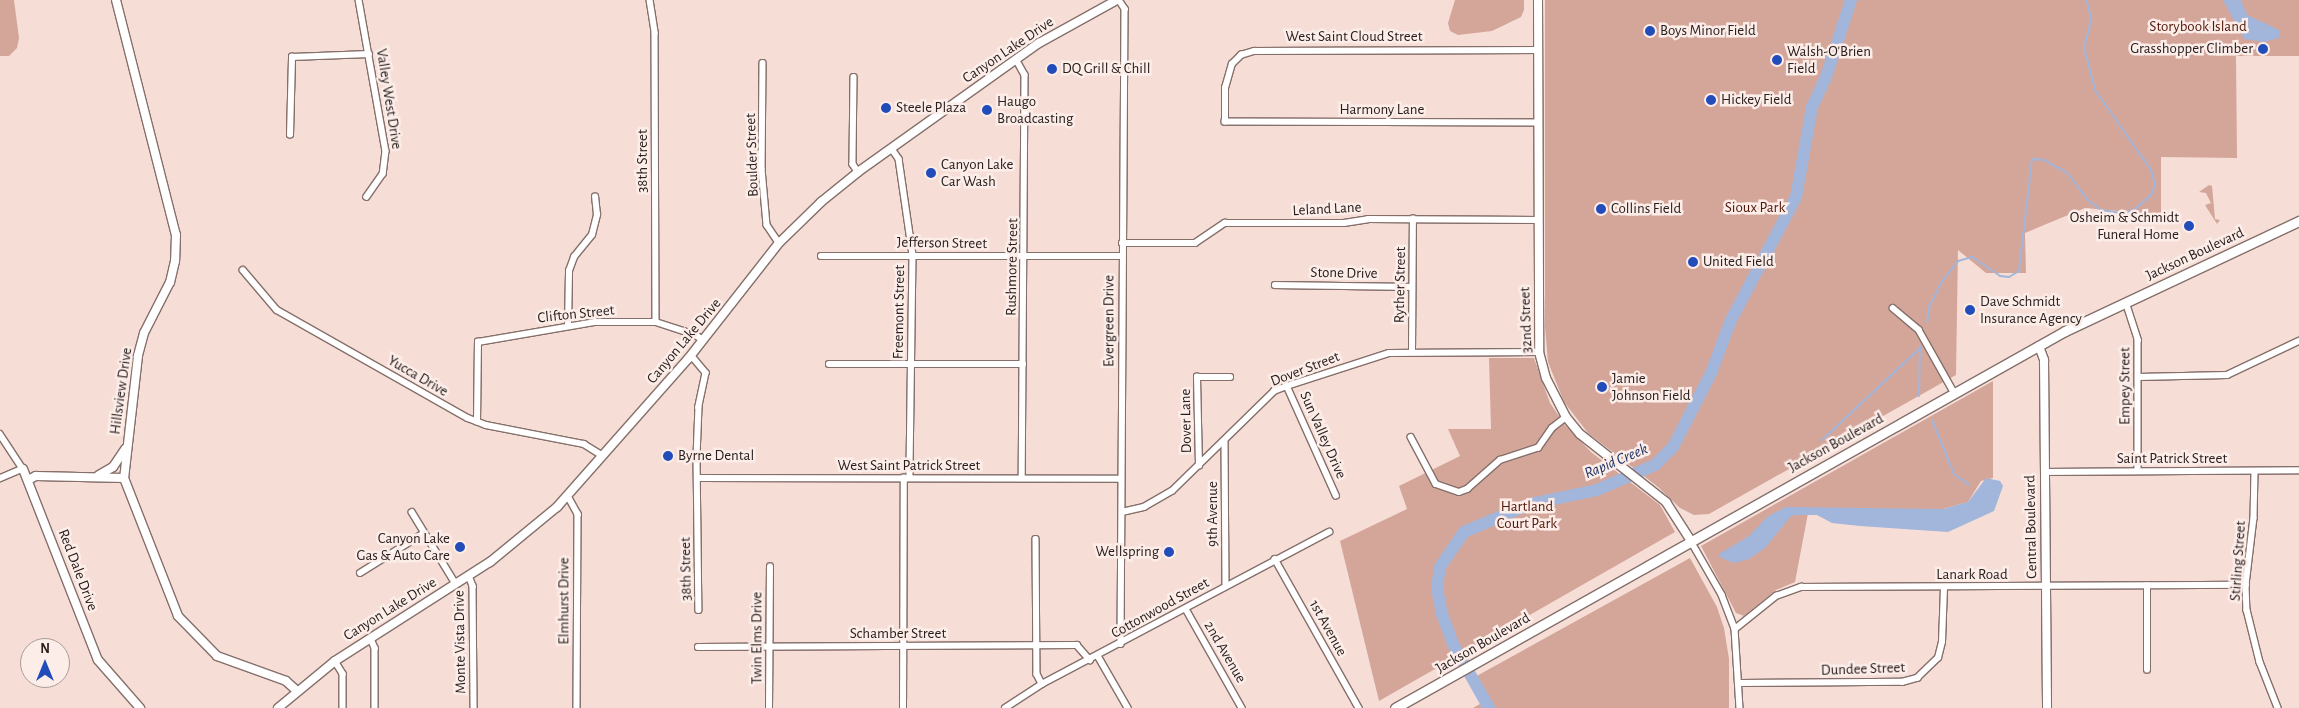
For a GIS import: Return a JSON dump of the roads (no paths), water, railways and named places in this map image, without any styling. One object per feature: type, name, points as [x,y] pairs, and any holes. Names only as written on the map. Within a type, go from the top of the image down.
[{"type":"main road","name":"Jackson Boulevard","points":[[1395,708],[1954,392],[2039,346],[2126,302],[2299,221]]},
{"type":"street","name":"Hillsview Drive","points":[[117,0],[176,235],[175,261],[170,282],[144,333],[138,356],[124,478],[178,616],[217,656],[286,681],[296,690]]},
{"type":"street","name":"Valley West Drive","points":[[359,0],[386,162],[379,183],[368,197]]},
{"type":"street","name":"38th Street","points":[[650,0],[655,33],[656,322]]},
{"type":"street","name":"Canyon Lake Drive","points":[[278,708],[296,690],[335,661],[469,576],[518,541],[568,496],[691,355],[779,243],[858,172],[1039,43],[1118,0]]},
{"type":"street","name":"Evergreen Drive","points":[[1118,0],[1125,9],[1120,478],[1122,512],[1121,644]]},
{"type":"street","name":"32nd Street","points":[[1538,0],[1539,352],[1546,378],[1566,417],[1580,434],[1669,506],[1691,541],[1722,595],[1736,628],[1740,708]]},
{"type":"street","name":"West Saint Cloud Street","points":[[1225,122],[1227,77],[1232,64],[1241,55],[1254,51],[1539,50]]},
{"type":"street","points":[[290,135],[292,56],[369,54]]},
{"type":"street","name":"Rushmore Street","points":[[1016,59],[1025,75],[1022,478]]},
{"type":"street","name":"Boulder Street","points":[[763,63],[762,169],[768,225],[779,243]]},
{"type":"street","points":[[854,77],[853,164],[858,172]]},
{"type":"street","name":"Harmony Lane","points":[[1225,122],[1539,123]]},
{"type":"street","name":"Freemont Street","points":[[892,149],[899,159],[913,254],[903,708]]},
{"type":"street","points":[[568,325],[569,270],[574,257],[592,235],[597,215],[595,197]]},
{"type":"street","name":"Leland Lane","points":[[1122,243],[1195,243],[1225,223],[1414,219],[1539,220]]},
{"type":"street","name":"Ryther Street","points":[[1412,351],[1414,219]]},
{"type":"street","name":"Jefferson Street","points":[[821,256],[913,254],[1025,257],[1122,256]]},
{"type":"street","name":"Yucca Drive","points":[[243,270],[277,310],[477,422],[584,444],[604,456]]},
{"type":"street","name":"Stone Drive","points":[[1275,285],[1412,287]]},
{"type":"street","name":"Empey Street","points":[[2126,302],[2137,334],[2138,471]]},
{"type":"street","points":[[1893,308],[1919,330],[1954,392]]},
{"type":"street","name":"Clifton Street","points":[[477,422],[478,342],[568,325],[596,322],[656,322],[696,334],[703,340]]},
{"type":"street","points":[[2138,377],[2227,375],[2299,341]]},
{"type":"street","name":"Central Boulevard","points":[[2039,346],[2044,360],[2046,708]]},
{"type":"street","name":"Dover Street","points":[[1122,512],[1144,507],[1159,500],[1200,466],[1274,391],[1287,386],[1389,353],[1412,351],[1539,352]]},
{"type":"street","name":"38th Street","points":[[691,355],[706,373],[698,407],[699,610]]},
{"type":"street","points":[[829,364],[1023,364]]},
{"type":"street","name":"Dover Lane","points":[[1200,466],[1197,377],[1230,377]]},
{"type":"street","name":"Sun Valley Drive","points":[[1287,386],[1336,495]]},
{"type":"street","points":[[1411,437],[1436,484],[1459,492],[1467,489],[1500,460],[1538,448],[1552,428],[1566,417]]},
{"type":"street","name":"Red Dale Drive","points":[[0,434],[28,480],[98,660],[140,708]]},
{"type":"street","points":[[99,475],[120,460],[129,436]]},
{"type":"street","name":"9th Avenue","points":[[1225,442],[1226,586]]},
{"type":"street","points":[[0,479],[23,469]]},
{"type":"street","name":"Saint Patrick Street","points":[[2044,472],[2299,470]]},
{"type":"street","name":"Stirling Street","points":[[2255,471],[2254,518],[2246,585],[2255,645],[2278,708]]},
{"type":"street","points":[[28,480],[36,476],[99,475],[124,478]]},
{"type":"street","name":"West Saint Patrick Street","points":[[697,478],[1120,478]]},
{"type":"street","name":"Elmhurst Drive","points":[[568,496],[578,514],[577,708]]},
{"type":"street","name":"Monte Vista Drive","points":[[412,512],[456,584]]},
{"type":"street","name":"Cottonwood Street","points":[[1007,707],[1042,684],[1121,644],[1328,532]]},
{"type":"street","points":[[360,573],[424,534]]},
{"type":"street","points":[[1036,538],[1037,674],[1042,684]]},
{"type":"street","name":"1st Avenue","points":[[1275,559],[1359,708]]},
{"type":"street","name":"Twin Elms Drive","points":[[769,708],[770,567]]},
{"type":"street","name":"Monte Vista Drive","points":[[469,576],[473,586],[474,708]]},
{"type":"street","name":"Lanark Road","points":[[1736,628],[1787,590],[2246,585]]},
{"type":"street","points":[[2147,586],[2147,670]]},
{"type":"street","name":"Dundee Street","points":[[1740,682],[1902,682],[1917,678],[1938,658],[1942,642],[1944,588]]},
{"type":"street","name":"2nd Avenue","points":[[1186,609],[1242,708]]},
{"type":"street","points":[[371,639],[375,648],[376,708]]},
{"type":"street","name":"Schamber Street","points":[[698,647],[1077,645],[1090,660]]},
{"type":"street","points":[[1098,656],[1128,708]]},
{"type":"street","points":[[335,661],[343,674],[343,708]]},
{"type":"water","points":[[2223,0],[2241,0],[2247,15],[2279,30],[2279,38],[2264,42],[2244,39]]},
{"type":"water","points":[[1986,478],[2000,481],[2003,486],[1994,511],[1948,532],[1832,523],[1817,515],[1796,515],[1791,516],[1765,548],[1749,559],[1734,563],[1719,557],[1719,554],[1749,536],[1768,516],[1786,507],[1943,509],[1968,502]]},
{"type":"water","points":[[1477,678],[1496,708],[1485,708],[1470,682]]},
{"type":"waterway","name":"Rapid Creek","points":[[1489,708],[1453,644],[1442,614],[1437,588],[1440,567],[1464,532],[1530,504],[1597,490],[1655,465],[1673,447],[1711,373],[1731,320],[1796,197],[1812,107],[1826,77],[1851,0]]},
{"type":"waterway","points":[[1927,322],[1929,307],[1941,283],[1958,261],[1972,257],[2000,276],[2009,277],[2019,271],[2032,159],[2044,160],[2067,173],[2089,201],[2101,210],[2122,213],[2134,210],[2152,194],[2155,184],[2151,170],[2095,90],[2084,48],[2091,19],[2087,0]]},
{"type":"waterway","points":[[1919,396],[1920,346]]},
{"type":"waterway","points":[[1822,440],[1919,349]]},
{"type":"waterway","points":[[1932,420],[1954,474],[1969,485]]},
{"type":"place","name":"Boys Minor Field","points":[[1650,31]]},
{"type":"place","name":"Grasshopper Climber","points":[[2263,49]]},
{"type":"place","name":"Walsh-O'Brien Field","points":[[1777,60]]},
{"type":"place","name":"DQ Grill & Chill","points":[[1052,69]]},
{"type":"place","name":"Hickey Field","points":[[1711,100]]},
{"type":"place","name":"Steele Plaza","points":[[886,108]]},
{"type":"place","name":"Haugo Broadcasting","points":[[987,110]]},
{"type":"place","name":"Canyon Lake Car Wash","points":[[931,173]]},
{"type":"place","name":"Collins Field","points":[[1601,209]]},
{"type":"place","name":"Osheim & Schmidt Funeral Home","points":[[2189,226]]},
{"type":"place","name":"United Field","points":[[1693,262]]},
{"type":"place","name":"Dave Schmidt Insurance Agency","points":[[1970,310]]},
{"type":"place","name":"Jamie Johnson Field","points":[[1602,387]]},
{"type":"place","name":"Byrne Dental","points":[[668,456]]},
{"type":"place","name":"Canyon Lake Gas & Auto Care","points":[[460,547]]},
{"type":"place","name":"Wellspring","points":[[1169,552]]},
{"type":"park label","name":"Storybook Island","points":[[2198,27]]},
{"type":"park label","name":"Sioux Park","points":[[1755,208]]},
{"type":"park label","name":"Hartland Court Park","points":[[1527,514]]}]
